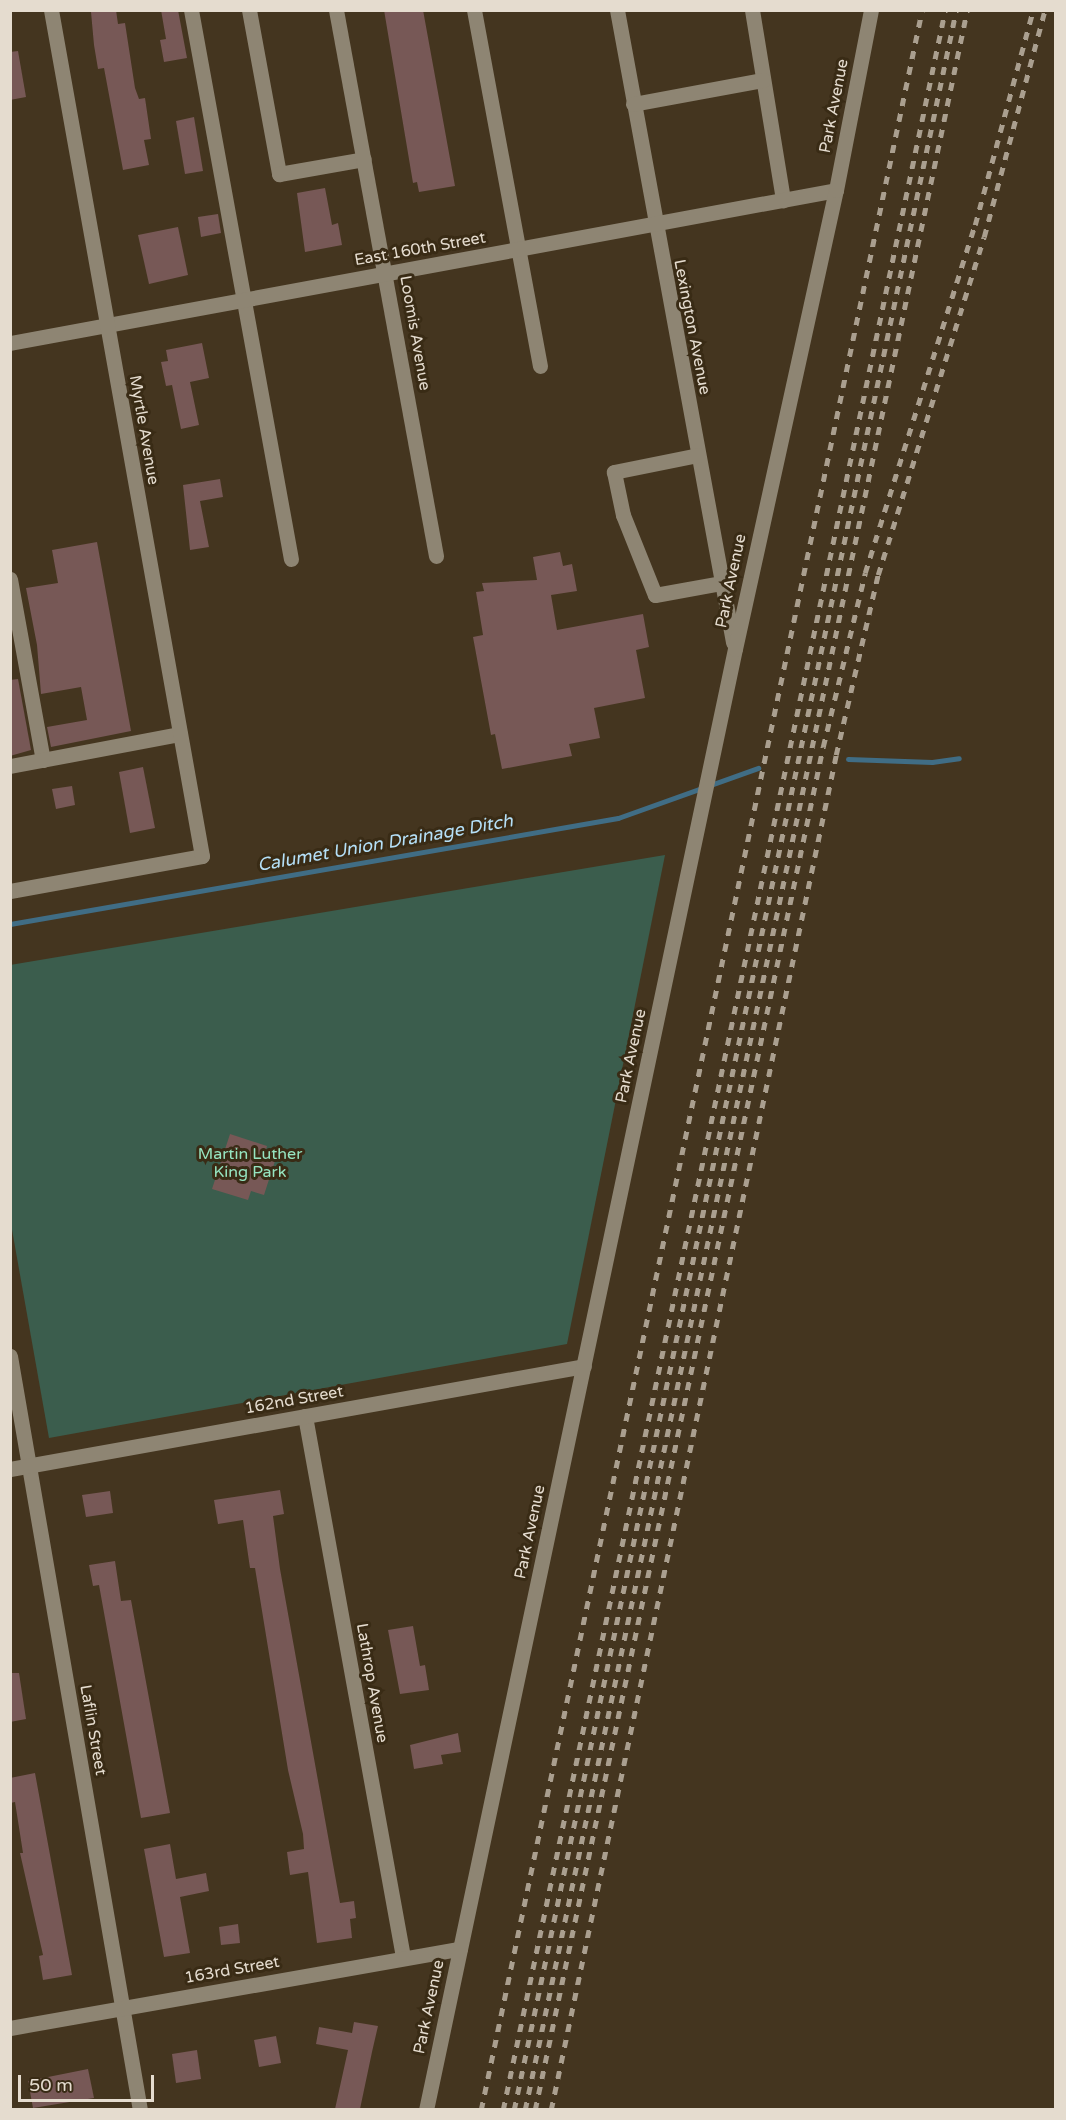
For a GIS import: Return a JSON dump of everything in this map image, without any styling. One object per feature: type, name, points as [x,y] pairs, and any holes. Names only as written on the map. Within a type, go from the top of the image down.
[{"type":"street","name":"Myrtle Avenue","points":[[10,891],[202,856],[51,10]]},
{"type":"street","points":[[191,10],[291,559]]},
{"type":"street","points":[[249,10],[279,174],[364,159]]},
{"type":"street","name":"Loomis Avenue","points":[[336,10],[386,273],[436,556]]},
{"type":"street","points":[[474,10],[540,366]]},
{"type":"street","name":"Lexington Avenue","points":[[617,10],[654,225],[735,649]]},
{"type":"street","points":[[752,10],[783,200]]},
{"type":"street","name":"Park Avenue","points":[[426,2109],[735,649],[836,190],[871,10]]},
{"type":"street","points":[[633,104],[763,80]]},
{"type":"street","name":"East 160th Street","points":[[10,343],[836,190]]},
{"type":"street","points":[[698,455],[614,472],[622,515],[655,595],[722,584]]},
{"type":"street","points":[[10,579],[43,760]]},
{"type":"street","points":[[10,766],[180,734]]},
{"type":"street","name":"Laflin Street","points":[[10,1356],[140,2109]]},
{"type":"street","name":"162nd Street","points":[[10,1469],[584,1366]]},
{"type":"street","name":"Lathrop Avenue","points":[[305,1416],[403,1958]]},
{"type":"street","name":"163rd Street","points":[[10,2028],[460,1949]]},
{"type":"green space","name":"Martin Luther King Park","points":[[665,855],[567,1344],[49,1438],[11,1224],[10,965]]},
{"type":"building","points":[[116,10],[118,24],[125,23],[135,88],[139,99],[145,98],[151,139],[144,140],[149,165],[123,170],[104,68],[98,69],[94,45],[91,12]]},
{"type":"building","points":[[161,10],[178,10],[187,58],[164,62],[160,40],[166,39]]},
{"type":"building","points":[[384,10],[423,10],[455,186],[419,192],[417,182],[413,183]]},
{"type":"building","points":[[18,51],[26,97],[10,100],[10,52]]},
{"type":"building","points":[[194,117],[203,171],[185,174],[176,121]]},
{"type":"building","points":[[325,188],[332,225],[338,223],[342,245],[305,252],[297,193]]},
{"type":"building","points":[[218,214],[221,233],[201,237],[198,217]]},
{"type":"building","points":[[178,227],[188,275],[149,284],[138,235]]},
{"type":"building","points":[[202,343],[209,378],[190,382],[199,425],[181,429],[172,385],[166,386],[161,362],[168,361],[166,350]]},
{"type":"building","points":[[220,479],[223,497],[200,501],[209,547],[190,550],[183,485]]},
{"type":"building","points":[[97,542],[131,731],[51,747],[47,727],[87,720],[81,687],[41,694],[37,645],[26,588],[58,583],[52,550]]},
{"type":"building","points":[[560,552],[563,566],[572,564],[577,591],[551,595],[557,630],[643,614],[649,647],[636,650],[645,698],[594,708],[600,738],[569,744],[572,756],[502,769],[495,734],[491,735],[473,637],[483,635],[476,592],[484,591],[482,583],[537,580],[533,557]]},
{"type":"building","points":[[18,679],[31,750],[10,756],[10,680]]},
{"type":"building","points":[[143,767],[155,828],[130,833],[119,772]]},
{"type":"building","points":[[72,786],[75,805],[56,809],[52,789]]},
{"type":"building","points":[[230,1134],[267,1146],[264,1157],[275,1161],[264,1195],[251,1191],[248,1200],[212,1189]]},
{"type":"building","points":[[280,1490],[284,1514],[273,1516],[280,1569],[340,1903],[354,1901],[356,1918],[350,1919],[352,1938],[317,1943],[308,1872],[290,1875],[287,1852],[304,1849],[303,1834],[288,1770],[255,1568],[250,1568],[243,1520],[218,1524],[214,1500]]},
{"type":"building","points":[[110,1491],[113,1513],[86,1517],[82,1495]]},
{"type":"building","points":[[115,1561],[121,1601],[131,1600],[170,1813],[141,1818],[99,1585],[93,1586],[89,1565]]},
{"type":"building","points":[[413,1626],[420,1666],[425,1665],[429,1690],[400,1694],[388,1630]]},
{"type":"building","points":[[10,1673],[19,1673],[26,1719],[10,1722]]},
{"type":"building","points":[[458,1733],[461,1752],[441,1755],[443,1764],[414,1769],[410,1745]]},
{"type":"building","points":[[35,1773],[72,1975],[43,1980],[39,1956],[43,1955],[20,1853],[23,1853],[15,1802],[10,1803],[10,1778]]},
{"type":"building","points":[[170,1844],[176,1879],[206,1873],[209,1891],[180,1897],[190,1953],[164,1957],[144,1849]]},
{"type":"building","points":[[238,1924],[240,1943],[221,1945],[219,1927]]},
{"type":"building","points":[[354,2022],[378,2026],[360,2109],[335,2109],[348,2050],[316,2044],[319,2027],[352,2033]]},
{"type":"building","points":[[276,2036],[281,2063],[259,2067],[254,2040]]},
{"type":"building","points":[[197,2050],[201,2079],[176,2083],[172,2054]]},
{"type":"building","points":[[88,2069],[94,2098],[33,2108],[28,2081]]},
{"type":"waterway","name":"Calumet Union Drainage Ditch","points":[[848,759],[932,762],[959,758]]},
{"type":"waterway","name":"Calumet Union Drainage Ditch","points":[[10,924],[618,818],[758,768]]},
{"type":"railway","points":[[481,2110],[922,10]]},
{"type":"railway","points":[[503,2110],[945,10]]},
{"type":"railway","points":[[514,2110],[956,10]]},
{"type":"railway","points":[[525,2110],[967,10]]},
{"type":"railway","points":[[535,2110],[823,747],[865,573],[975,225],[1033,10]]},
{"type":"railway","points":[[551,2110],[836,755],[878,575],[984,237],[1045,10]]}]
